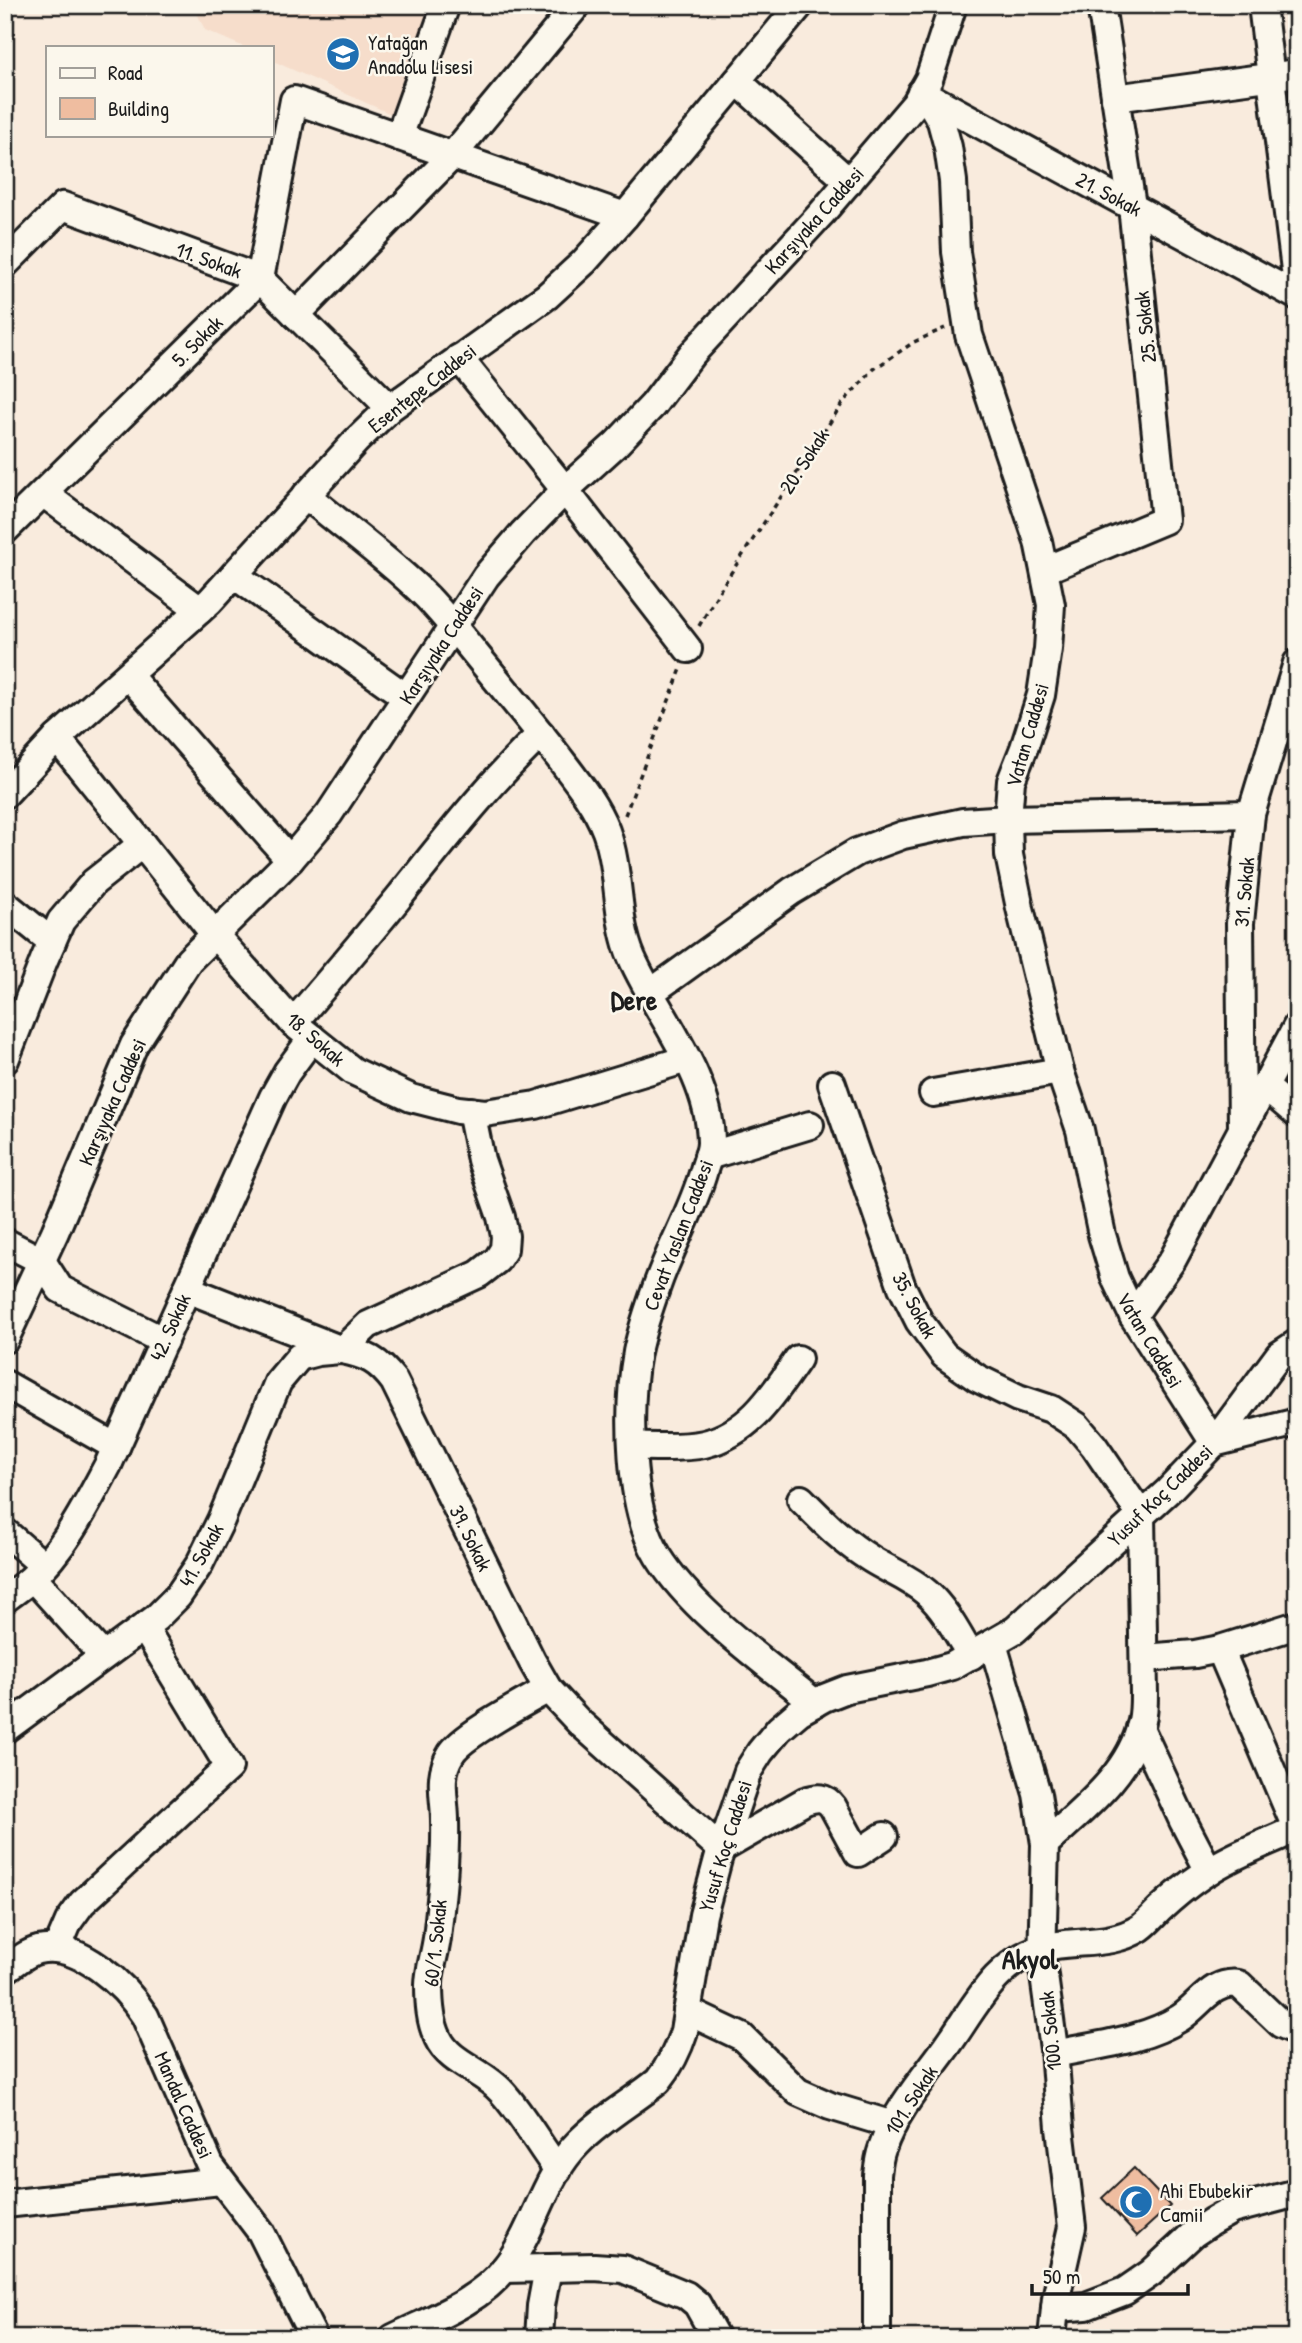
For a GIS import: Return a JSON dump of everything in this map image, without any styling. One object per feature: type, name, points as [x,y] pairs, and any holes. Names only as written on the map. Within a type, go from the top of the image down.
[{"type":"street","points":[[399,137],[446,5]]},
{"type":"street","points":[[296,315],[452,156],[578,5]]},
{"type":"street","name":"Karşıyaka Caddesi","points":[[5,1339],[42,1261],[134,1045],[189,960],[290,860],[329,814],[486,576],[565,489],[616,444],[653,405],[691,355],[849,182],[915,104],[939,52],[953,5]]},
{"type":"street","name":"25. Sokak","points":[[1045,570],[1165,520],[1132,206],[1101,5]]},
{"type":"street","points":[[1262,5],[1284,75],[1297,286]]},
{"type":"street","name":"Esentepe Caddesi","points":[[5,794],[57,738],[200,610],[356,441],[390,408],[547,296],[584,262],[737,81],[795,7]]},
{"type":"street","points":[[1115,98],[1284,75]]},
{"type":"street","points":[[737,81],[849,182]]},
{"type":"street","name":"21. Sokak","points":[[921,93],[1297,296]]},
{"type":"street","name":"Vatan Caddesi","points":[[921,93],[941,121],[948,147],[953,181],[956,252],[969,335],[1038,541],[1051,604],[1041,695],[1011,781],[1009,855],[1020,908],[1060,1071],[1080,1130],[1102,1235],[1115,1278],[1133,1316],[1214,1443]]},
{"type":"street","points":[[260,279],[294,100],[625,216]]},
{"type":"street","name":"11. Sokak","points":[[5,264],[62,206],[260,279],[390,408]]},
{"type":"street","name":"5. Sokak","points":[[5,530],[260,279]]},
{"type":"street","points":[[459,358],[565,489],[688,649]]},
{"type":"street","points":[[43,493],[200,610]]},
{"type":"street","name":"Cevat Yaslan Caddesi","points":[[306,495],[427,597],[453,626],[593,803],[606,830],[615,863],[629,953],[687,1059],[704,1099],[711,1146],[686,1223],[664,1266],[647,1312],[637,1354],[631,1419],[634,1472],[643,1522],[657,1554],[699,1607],[815,1703]]},
{"type":"street","points":[[234,575],[406,697]]},
{"type":"street","name":"31. Sokak","points":[[1242,1129],[1240,923],[1251,814],[1297,663]]},
{"type":"street","points":[[128,675],[290,860]]},
{"type":"street","name":"42. Sokak","points":[[5,1599],[38,1572],[56,1552],[83,1510],[116,1447],[273,1097],[287,1072],[302,1030],[353,954],[474,803],[541,734]]},
{"type":"street","name":"18. Sokak","points":[[57,738],[215,934],[302,1030],[353,1071],[386,1088],[439,1107],[485,1113],[509,1111],[687,1059]]},
{"type":"street","points":[[650,993],[792,891],[857,852],[903,835],[963,822],[1008,819],[1251,814]]},
{"type":"street","points":[[5,1060],[61,921],[94,882],[142,844]]},
{"type":"street","points":[[5,904],[52,942]]},
{"type":"street","points":[[1133,1316],[1173,1259],[1297,1026]]},
{"type":"street","points":[[933,1093],[1060,1071]]},
{"type":"street","name":"35. Sokak","points":[[832,1084],[902,1287],[919,1321],[944,1355],[977,1378],[1018,1398],[1052,1409],[1077,1426],[1094,1446],[1141,1515]]},
{"type":"street","points":[[1265,1086],[1297,1114]]},
{"type":"street","points":[[342,1350],[368,1325],[478,1274],[497,1260],[504,1249],[505,1236],[501,1217],[481,1160],[471,1111]]},
{"type":"street","points":[[708,1156],[810,1125]]},
{"type":"street","points":[[5,1241],[42,1261],[60,1289],[164,1341]]},
{"type":"street","name":"39. Sokak","points":[[187,1289],[381,1364],[394,1381],[548,1689],[579,1722],[721,1849]]},
{"type":"street","name":"Yusuf Koç Caddesi","points":[[393,2338],[454,2308],[488,2285],[516,2252],[558,2170],[577,2144],[658,2081],[678,2049],[684,2031],[703,1915],[721,1849],[748,1771],[760,1752],[789,1721],[815,1703],[847,1689],[952,1666],[1022,1623],[1141,1515],[1214,1443],[1279,1355],[1297,1343]]},
{"type":"street","name":"41. Sokak","points":[[5,1729],[144,1626],[178,1596],[199,1565],[221,1520],[282,1376],[299,1357],[342,1350]]},
{"type":"street","points":[[633,1447],[702,1444],[740,1429],[765,1407],[798,1359]]},
{"type":"street","points":[[5,1384],[116,1447]]},
{"type":"street","points":[[1214,1443],[1297,1422]]},
{"type":"street","name":"100. Sokak","points":[[801,1499],[844,1541],[872,1560],[906,1577],[929,1595],[946,1616],[982,1650],[1037,1794],[1045,1844],[1042,1948],[1072,2227],[1055,2308],[1052,2338]]},
{"type":"street","points":[[1045,1844],[1112,1779],[1140,1728],[1144,1694],[1141,1515]]},
{"type":"street","points":[[5,1532],[103,1656]]},
{"type":"street","points":[[1144,1658],[1220,1649],[1297,1625]]},
{"type":"street","points":[[5,1970],[31,1953],[57,1949],[69,1921],[82,1903],[229,1767],[144,1626]]},
{"type":"street","points":[[1042,1948],[1114,1939],[1130,1933],[1142,1927],[1180,1892],[1209,1871],[1297,1830],[1220,1649]]},
{"type":"street","name":"60/1. Sokak","points":[[548,1689],[470,1736],[451,1752],[441,1785],[445,1819],[444,1862],[429,1982],[430,2015],[438,2038],[448,2053],[481,2074],[502,2092],[558,2170]]},
{"type":"street","points":[[1140,1728],[1209,1871]]},
{"type":"street","points":[[721,1849],[805,1801],[820,1797],[828,1800],[833,1807],[858,1853],[884,1836]]},
{"type":"street","name":"101. Sokak","points":[[877,2338],[877,2175],[880,2151],[893,2125],[976,2000],[1006,1968],[1042,1948]]},
{"type":"street","name":"Mandal Caddesi","points":[[57,1949],[75,1954],[94,1965],[134,1998],[145,2016],[203,2151],[221,2181],[261,2232],[314,2338]]},
{"type":"street","points":[[1055,2054],[1152,2032],[1182,2017],[1214,1989],[1231,1983],[1239,1984],[1281,2024],[1297,2031]]},
{"type":"street","points":[[687,2011],[742,2037],[798,2092],[830,2106],[893,2125]]},
{"type":"street","points":[[5,2204],[221,2181]]},
{"type":"street","points":[[1055,2308],[1086,2306],[1125,2291],[1151,2273],[1193,2234],[1232,2210],[1297,2193]]},
{"type":"street","points":[[539,2338],[548,2268]]},
{"type":"street","points":[[504,2269],[623,2269],[686,2295],[697,2304],[716,2338]]},
{"type":"path","name":"20. Sokak","points":[[612,850],[694,635],[723,585],[844,401],[884,362],[914,342],[966,318]]},
{"type":"shaded area","name":"Yatağan Anadolu Lisesi","points":[[193,5],[432,5],[391,114],[273,61],[273,46],[242,46],[205,30]]},
{"type":"building","name":"Ahi Ebubekir Camii","points":[[1134,2168],[1170,2206],[1137,2236],[1102,2198]]},
{"type":"place","name":"Yatağan Anadolu Lisesi","points":[[343,54]]},
{"type":"place","name":"Ahi Ebubekir Camii","points":[[1136,2202]]},
{"type":"district","name":"Dere","points":[[634,1000]]},
{"type":"district","name":"Akyol","points":[[1030,1959]]}]
